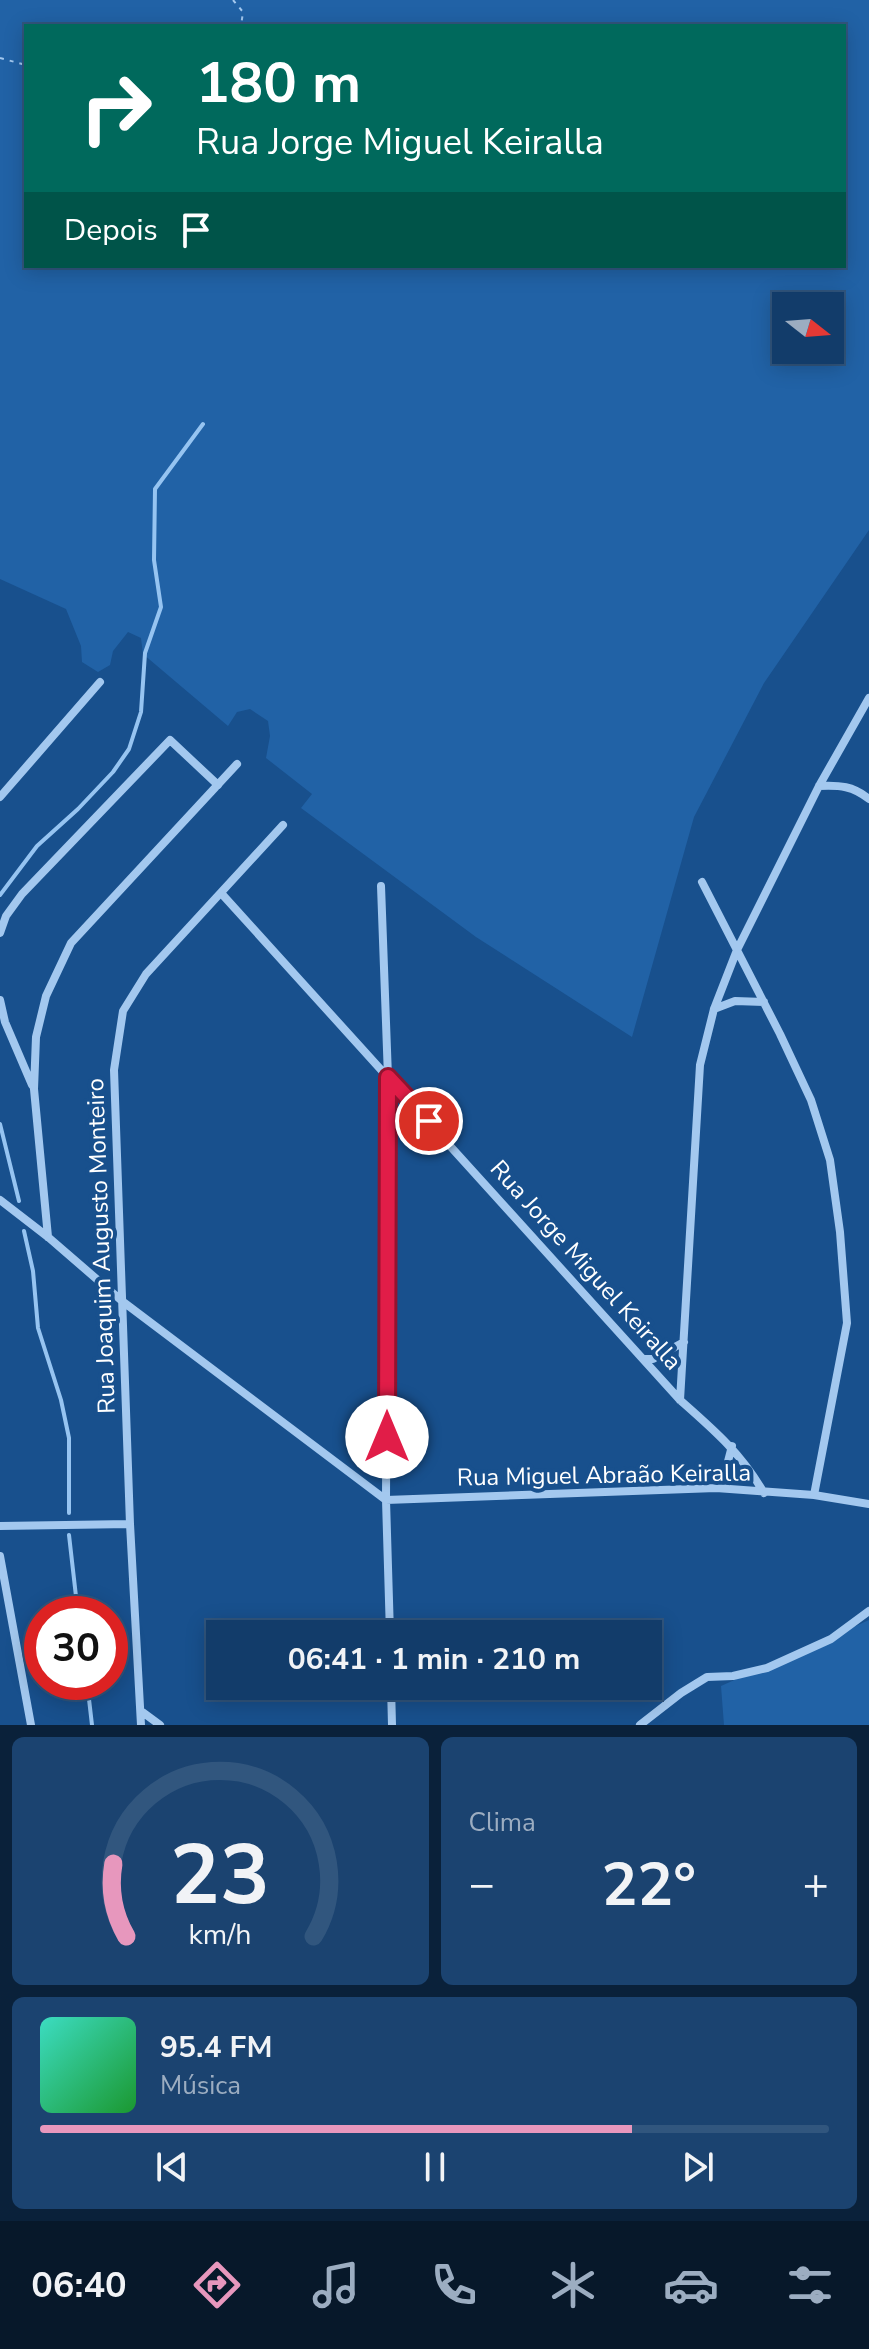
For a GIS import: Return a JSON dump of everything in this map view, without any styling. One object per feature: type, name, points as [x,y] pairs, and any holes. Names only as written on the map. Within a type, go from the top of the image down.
[{"type":"street","points":[[0,797],[100,682]]},
{"type":"street","points":[[680,1400],[700,1065],[714,1009],[737,950],[819,786],[869,698]]},
{"type":"street","points":[[0,933],[6,916],[22,894],[170,740],[218,785]]},
{"type":"street","points":[[48,1237],[34,1089],[36,1037],[46,996],[71,943],[237,764]]},
{"type":"street","points":[[819,786],[839,785],[856,789],[869,798]]},
{"type":"street","name":"Rua Joaquim Augusto Monteiro","points":[[141,1725],[130,1524],[114,1070],[123,1011],[146,974],[283,825]]},
{"type":"street","points":[[702,882],[811,1100],[830,1160],[840,1232],[847,1323],[814,1495]]},
{"type":"street","points":[[381,886],[388,1077],[386,1500],[390,1620]]},
{"type":"street","name":"Rua Jorge Miguel Keiralla","points":[[221,893],[680,1400],[732,1446],[749,1466],[764,1493]]},
{"type":"street","points":[[0,1000],[5,1022],[34,1089]]},
{"type":"street","points":[[714,1009],[735,1001],[764,1002]]},
{"type":"street","points":[[0,1200],[122,1301],[386,1500]]},
{"type":"street","points":[[644,1359],[653,1359],[684,1342]]},
{"type":"street","points":[[716,1488],[726,1469],[732,1446]]},
{"type":"street","name":"Rua Miguel Abraão Keiralla","points":[[386,1500],[716,1488],[814,1495],[869,1504]]},
{"type":"street","points":[[0,1526],[130,1524]]},
{"type":"street","points":[[0,1556],[31,1725]]},
{"type":"street","points":[[640,1725],[707,1677],[733,1676],[767,1668],[831,1639],[869,1611]]},
{"type":"street","points":[[391,1700],[392,1725]]},
{"type":"street","points":[[141,1711],[160,1725]]},
{"type":"path","points":[[233,0],[243,12],[241,24]]},
{"type":"path","points":[[0,58],[24,64]]},
{"type":"shaded area","points":[[0,0],[869,0],[869,530],[764,683],[694,817],[632,1037],[476,937],[301,808],[312,794],[266,758],[270,736],[268,721],[250,709],[237,712],[228,726],[143,654],[141,638],[128,632],[113,651],[110,665],[98,672],[82,662],[81,646],[66,609],[0,579]]},
{"type":"shaded area","points":[[869,1620],[869,1725],[724,1725],[721,1686]]},
{"type":"waterway","points":[[0,895],[37,846],[78,809],[113,772],[129,749],[141,712],[145,653],[161,607],[154,560],[155,489],[203,424]]},
{"type":"waterway","points":[[0,1124],[19,1201]]},
{"type":"waterway","points":[[24,1231],[33,1271],[38,1328],[61,1400],[69,1438],[69,1513]]},
{"type":"waterway","points":[[69,1535],[76,1596]]},
{"type":"waterway","points":[[89,1700],[92,1725]]},
{"type":"route","points":[[387,1437],[388,1077],[429,1121]]}]
